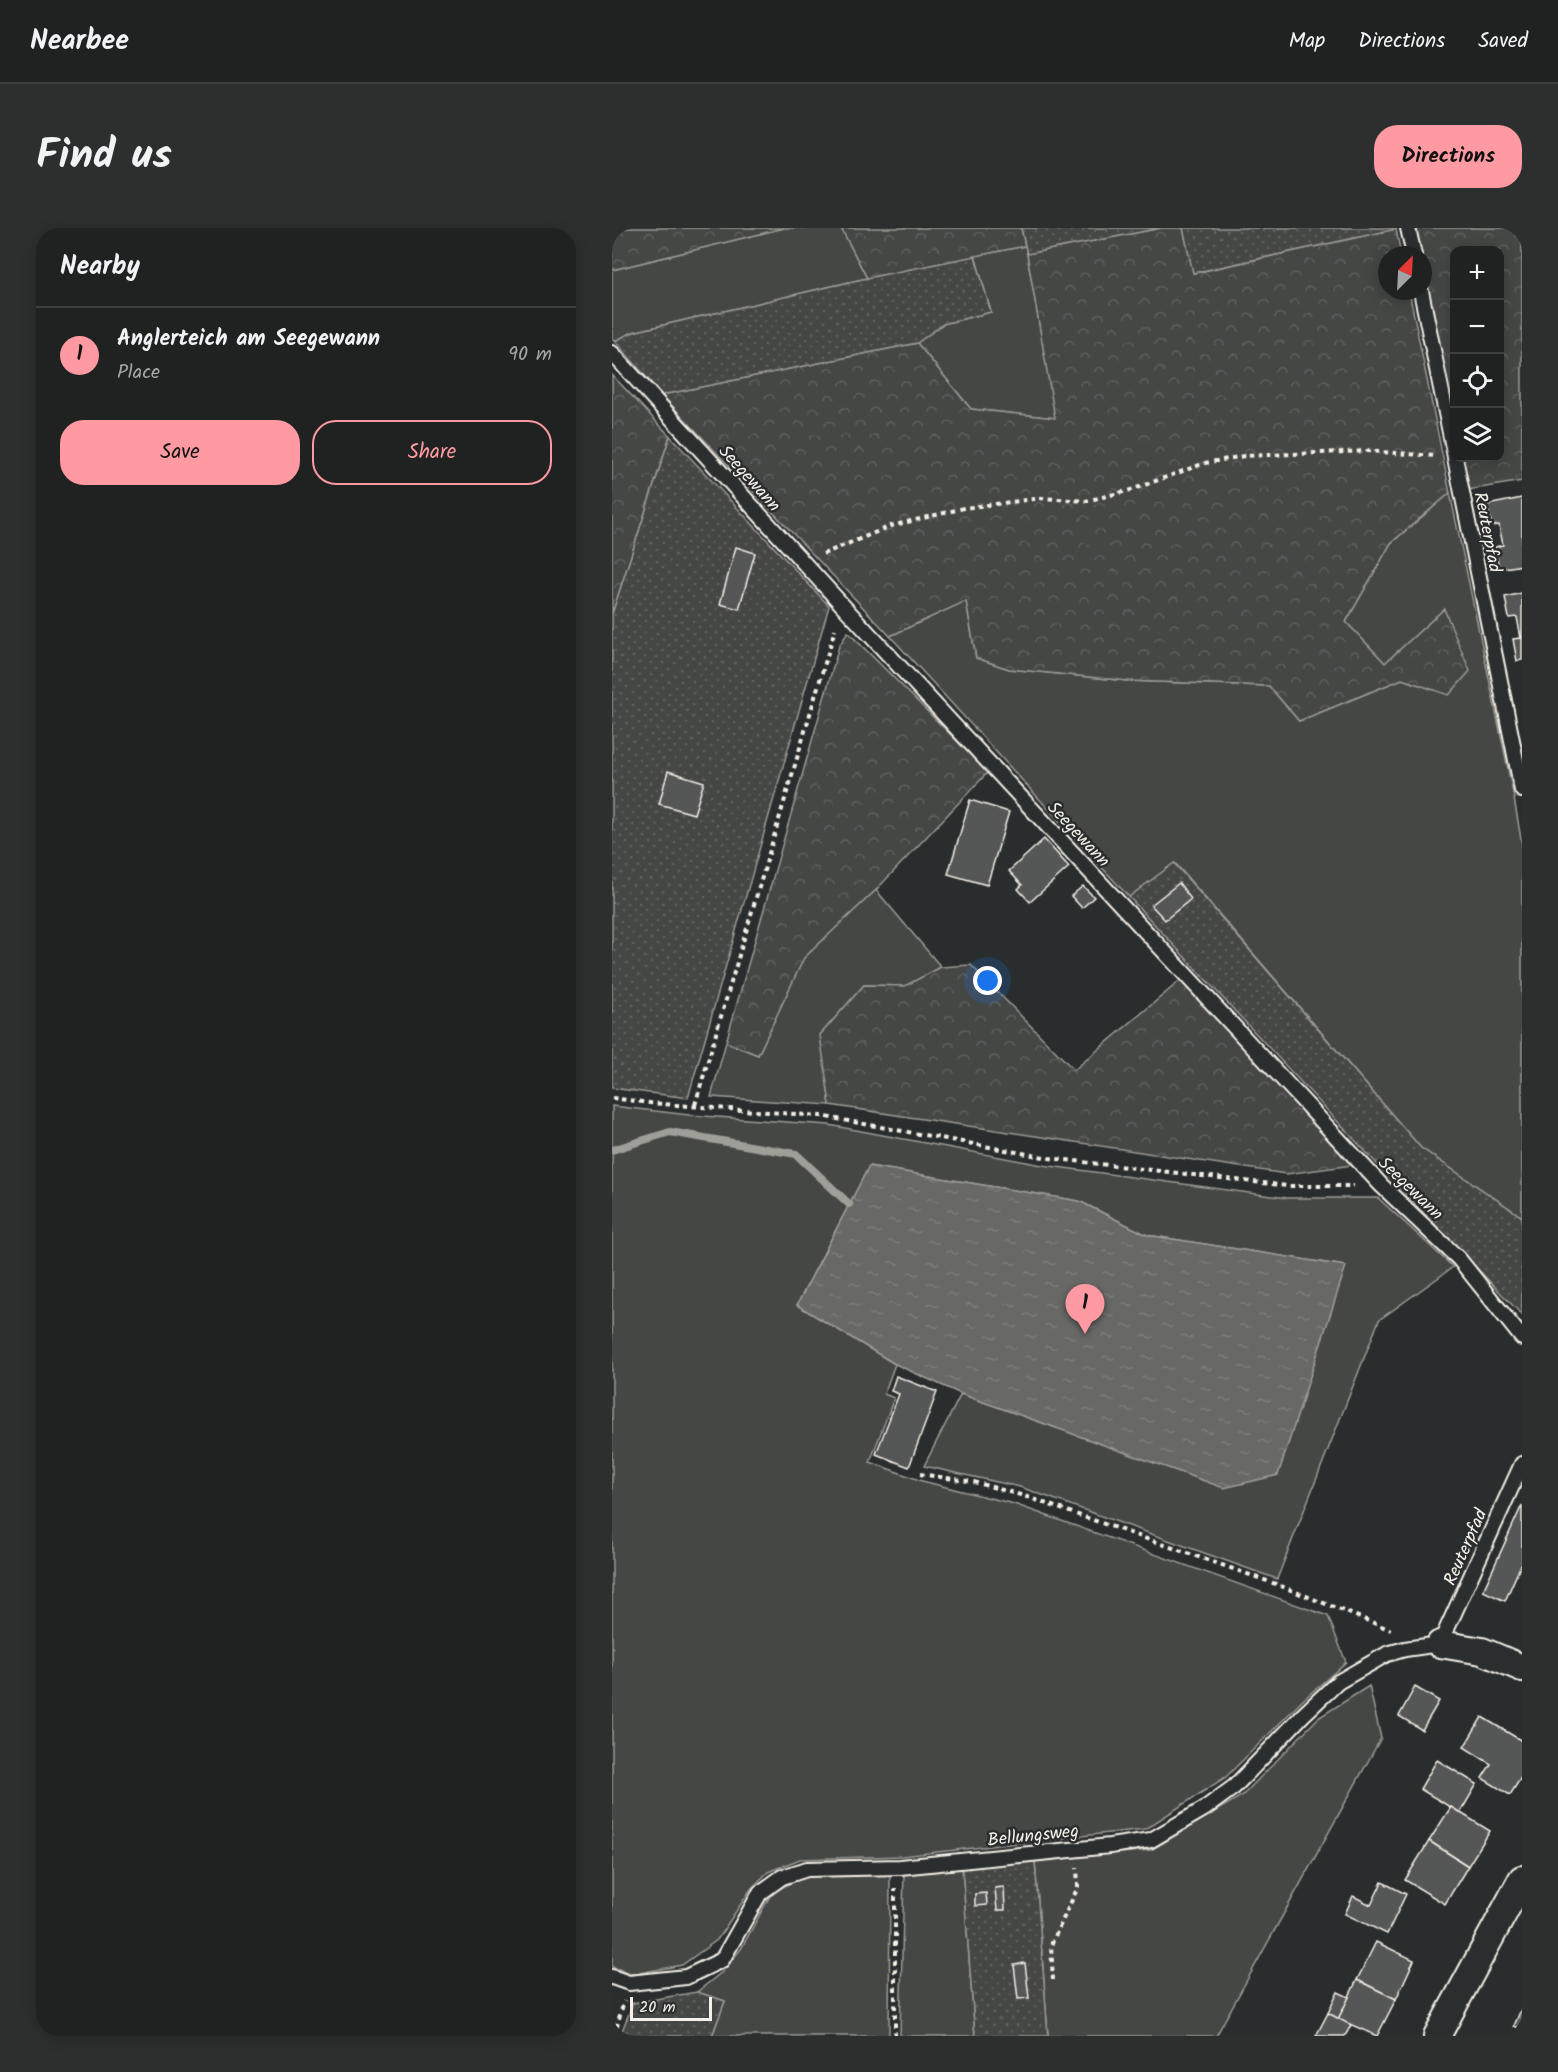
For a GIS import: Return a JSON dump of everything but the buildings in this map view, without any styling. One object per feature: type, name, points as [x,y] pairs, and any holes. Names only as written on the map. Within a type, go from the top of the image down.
[{"type":"street","points":[[1440,1644],[1482,1651],[1522,1668]]},
{"type":"street","points":[[1437,2036],[1522,1879]]},
{"type":"lane","points":[[1408,228],[1412,246]]},
{"type":"lane","name":"Reuterpfad","points":[[1423,300],[1450,433]]},
{"type":"lane","name":"Seegewann","points":[[612,353],[846,609],[1382,1186],[1459,1259],[1522,1338]]},
{"type":"lane","name":"Reuterpfad","points":[[1456,462],[1522,790]]},
{"type":"lane","name":"Reuterpfad","points":[[1440,1644],[1522,1464]]},
{"type":"lane","name":"Bellungsweg","points":[[612,1977],[629,1983],[686,1977],[722,1960],[760,1893],[782,1877],[807,1869],[900,1867],[1150,1840],[1204,1809],[1234,1787],[1338,1682],[1387,1654],[1440,1644]]},
{"type":"path","points":[[803,562],[891,526],[922,518],[964,508],[1042,498],[1086,501],[1131,490],[1205,463],[1244,456],[1368,451],[1450,457]]},
{"type":"path","points":[[695,1106],[834,632],[846,609]]},
{"type":"path","points":[[612,1098],[650,1104],[821,1116],[1060,1160],[1288,1186],[1382,1186]]},
{"type":"path","points":[[920,1474],[974,1482],[1024,1496],[1276,1584],[1396,1633]]},
{"type":"path","points":[[1053,1980],[1051,1945],[1078,1887],[1077,1849]]},
{"type":"path","points":[[895,2036],[895,1882],[900,1867]]},
{"type":"path","points":[[614,2036],[629,1983]]},
{"type":"green space","points":[[612,228],[784,228],[612,270]]},
{"type":"green space","points":[[784,228],[841,228],[867,278],[633,332],[615,341],[612,338],[612,270]]},
{"type":"green space","points":[[841,228],[1021,228],[1025,246],[867,278]]},
{"type":"green space","points":[[1021,228],[1161,228],[1027,254]]},
{"type":"green space","points":[[1161,228],[1183,228],[1194,273],[1396,229],[1399,246],[1378,246],[1378,300],[1411,300],[1450,493],[1391,543],[1346,622],[1385,663],[1444,609],[1470,671],[1449,695],[1402,679],[1299,721],[1269,686],[1128,681],[1009,669],[976,658],[966,601],[890,636],[662,395],[917,343],[971,409],[1055,418],[1027,254]]},
{"type":"green space","points":[[1183,228],[1396,228],[1396,229],[1193,273]]},
{"type":"green space","points":[[1416,228],[1522,228],[1522,481],[1468,490],[1463,462],[1504,462],[1504,246],[1450,246],[1450,400],[1430,300],[1432,246],[1420,246]]},
{"type":"green space","points":[[1025,246],[1056,418],[971,409],[917,343],[943,324],[991,312],[975,256]]},
{"type":"green space","points":[[975,256],[991,312],[943,324],[917,343],[662,395],[615,341],[633,332],[867,278]]},
{"type":"green space","points":[[612,375],[670,436],[612,614]]},
{"type":"green space","points":[[670,436],[829,606],[688,1098],[612,1088],[612,614]]},
{"type":"green space","points":[[1450,493],[1522,845],[1522,1217],[1421,1148],[1175,863],[1129,897],[890,636],[966,600],[976,658],[1009,669],[1128,681],[1269,686],[1299,721],[1402,679],[1449,695],[1444,609],[1385,663],[1346,622],[1391,543]]},
{"type":"green space","points":[[848,632],[988,772],[876,890],[804,958],[758,1055],[726,1042],[839,646]]},
{"type":"green space","points":[[1174,863],[1421,1148],[1522,1217],[1522,1315],[1391,1179],[1129,897]]},
{"type":"green space","points":[[876,890],[941,967],[906,986],[864,985],[821,1034],[830,1105],[711,1097],[726,1042],[758,1055],[803,958]]},
{"type":"green space","points":[[971,965],[1074,1070],[1181,980],[1353,1165],[1286,1174],[830,1105],[820,1035],[864,985],[905,986],[941,967]]},
{"type":"green space","points":[[612,1106],[689,1115],[829,1125],[1042,1165],[1287,1198],[1378,1198],[1453,1267],[1379,1320],[1277,1579],[1020,1487],[924,1466],[961,1394],[1086,1438],[1345,1266],[1147,1235],[1079,1201],[869,1166],[797,1305],[895,1364],[884,1394],[894,1398],[870,1462],[922,1481],[1014,1504],[1328,1616],[1346,1662],[1303,1700],[1226,1777],[1145,1829],[902,1856],[800,1859],[768,1872],[751,1889],[717,1940],[682,1965],[634,1974],[612,1967]]},
{"type":"green space","points":[[1369,1686],[1381,1738],[1216,2036],[1048,2036],[1035,1861],[1151,1850],[1243,1795],[1318,1718]]},
{"type":"green space","points":[[1035,1861],[1048,2036],[975,2036],[962,1866]]},
{"type":"green space","points":[[962,1866],[975,2036],[900,2036],[904,1872]]},
{"type":"green space","points":[[890,1874],[889,2036],[712,2036],[725,2001],[697,1992],[722,1972],[741,1949],[771,1894],[810,1875]]},
{"type":"green space","points":[[697,1992],[725,2001],[712,2036],[620,2036],[633,2003]]},
{"type":"water","points":[[869,1166],[1079,1201],[1147,1235],[1346,1266],[1278,1475],[1224,1488],[961,1394],[895,1364],[797,1305]]},
{"type":"waterway","points":[[612,1150],[670,1132],[796,1154],[849,1204]]},
{"type":"place","name":"Anglerteich am Seegewann","points":[[1085,1334]]}]
